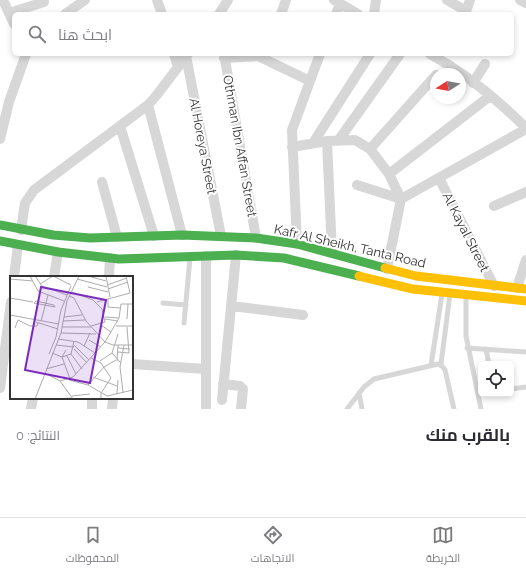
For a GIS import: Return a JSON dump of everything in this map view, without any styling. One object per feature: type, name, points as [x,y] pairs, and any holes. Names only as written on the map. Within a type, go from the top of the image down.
[{"type":"main road","name":"Kafr Al Sheikh, Tanta Road","points":[[0,225],[21,230],[75,237],[182,235],[256,238],[297,244],[416,276],[522,289]]},
{"type":"main road","points":[[170,235],[165,246],[171,257]]},
{"type":"main road","points":[[114,258],[126,248],[118,237]]},
{"type":"main road","name":"Kafr Al Sheikh, Tanta Road","points":[[0,241],[58,252],[114,258],[236,255],[284,258],[379,282],[446,293],[526,301]]},
{"type":"street","points":[[68,12],[85,0]]},
{"type":"street","points":[[220,12],[228,0]]},
{"type":"street","points":[[282,12],[286,0]]},
{"type":"street","points":[[374,12],[376,0]]},
{"type":"street","points":[[447,0],[466,12],[470,0]]},
{"type":"street","points":[[520,0],[526,2]]},
{"type":"street","points":[[336,1],[336,12]]},
{"type":"street","points":[[336,1],[355,12]]},
{"type":"street","points":[[2,2],[12,20]]},
{"type":"street","points":[[12,12],[44,2]]},
{"type":"street","points":[[0,139],[9,102],[25,56]]},
{"type":"street","points":[[175,56],[178,67]]},
{"type":"street","points":[[21,230],[25,203],[34,190],[148,105],[186,56]]},
{"type":"street","name":"Al Horeya Street","points":[[187,56],[220,236]]},
{"type":"street","name":"Othman Ibn Affan Street","points":[[224,56],[256,238]]},
{"type":"street","points":[[265,56],[310,81]]},
{"type":"street","points":[[297,244],[292,147],[293,123],[319,56]]},
{"type":"street","points":[[313,143],[369,56]]},
{"type":"street","points":[[332,253],[332,141],[398,56]]},
{"type":"street","points":[[357,185],[401,200],[526,129],[508,109],[447,63],[434,56]]},
{"type":"street","points":[[442,68],[447,63]]},
{"type":"street","points":[[473,83],[485,64]]},
{"type":"street","points":[[370,149],[430,81]]},
{"type":"street","points":[[389,174],[490,96]]},
{"type":"street","points":[[148,105],[182,235]]},
{"type":"street","points":[[120,126],[154,236]]},
{"type":"street","points":[[292,147],[313,143],[358,140],[370,149],[389,174],[401,200],[387,269]]},
{"type":"street","name":"Al Kayal Street","points":[[439,178],[494,286]]},
{"type":"street","points":[[102,182],[118,237]]},
{"type":"street","points":[[494,206],[526,192]]},
{"type":"street","points":[[14,276],[18,245]]},
{"type":"street","points":[[54,276],[58,252]]},
{"type":"street","points":[[222,400],[236,255]]},
{"type":"street","points":[[206,256],[206,409]]},
{"type":"street","points":[[109,276],[114,258]]},
{"type":"street","points":[[522,289],[526,260]]},
{"type":"street","points":[[232,306],[303,315]]},
{"type":"street","points":[[0,388],[10,310]]},
{"type":"street","points":[[133,364],[206,369]]},
{"type":"street","points":[[223,384],[242,387],[244,393],[241,409]]},
{"type":"street","points":[[31,409],[33,399]]},
{"type":"street","points":[[112,409],[113,399]]},
{"type":"lane","points":[[184,322],[190,257]]},
{"type":"lane","points":[[446,293],[440,364],[445,370],[454,409]]},
{"type":"lane","points":[[431,365],[446,293]]},
{"type":"lane","points":[[466,295],[465,322],[467,348],[481,409]]},
{"type":"lane","points":[[163,303],[186,305]]},
{"type":"lane","points":[[467,348],[526,352]]},
{"type":"lane","points":[[486,349],[488,361]]},
{"type":"lane","points":[[347,409],[368,383],[374,379],[440,364]]},
{"type":"lane","points":[[514,389],[526,387]]},
{"type":"lane","points":[[359,393],[362,409]]},
{"type":"traffic: fast","points":[[0,225],[53,235],[90,238],[182,235],[256,238],[297,244],[385,268]]},
{"type":"traffic: fast","points":[[0,241],[58,252],[119,259],[236,255],[284,258],[359,276]]},
{"type":"traffic: slow","points":[[385,268],[416,276],[526,289]]},
{"type":"traffic: slow","points":[[359,276],[413,289],[526,301]]}]
